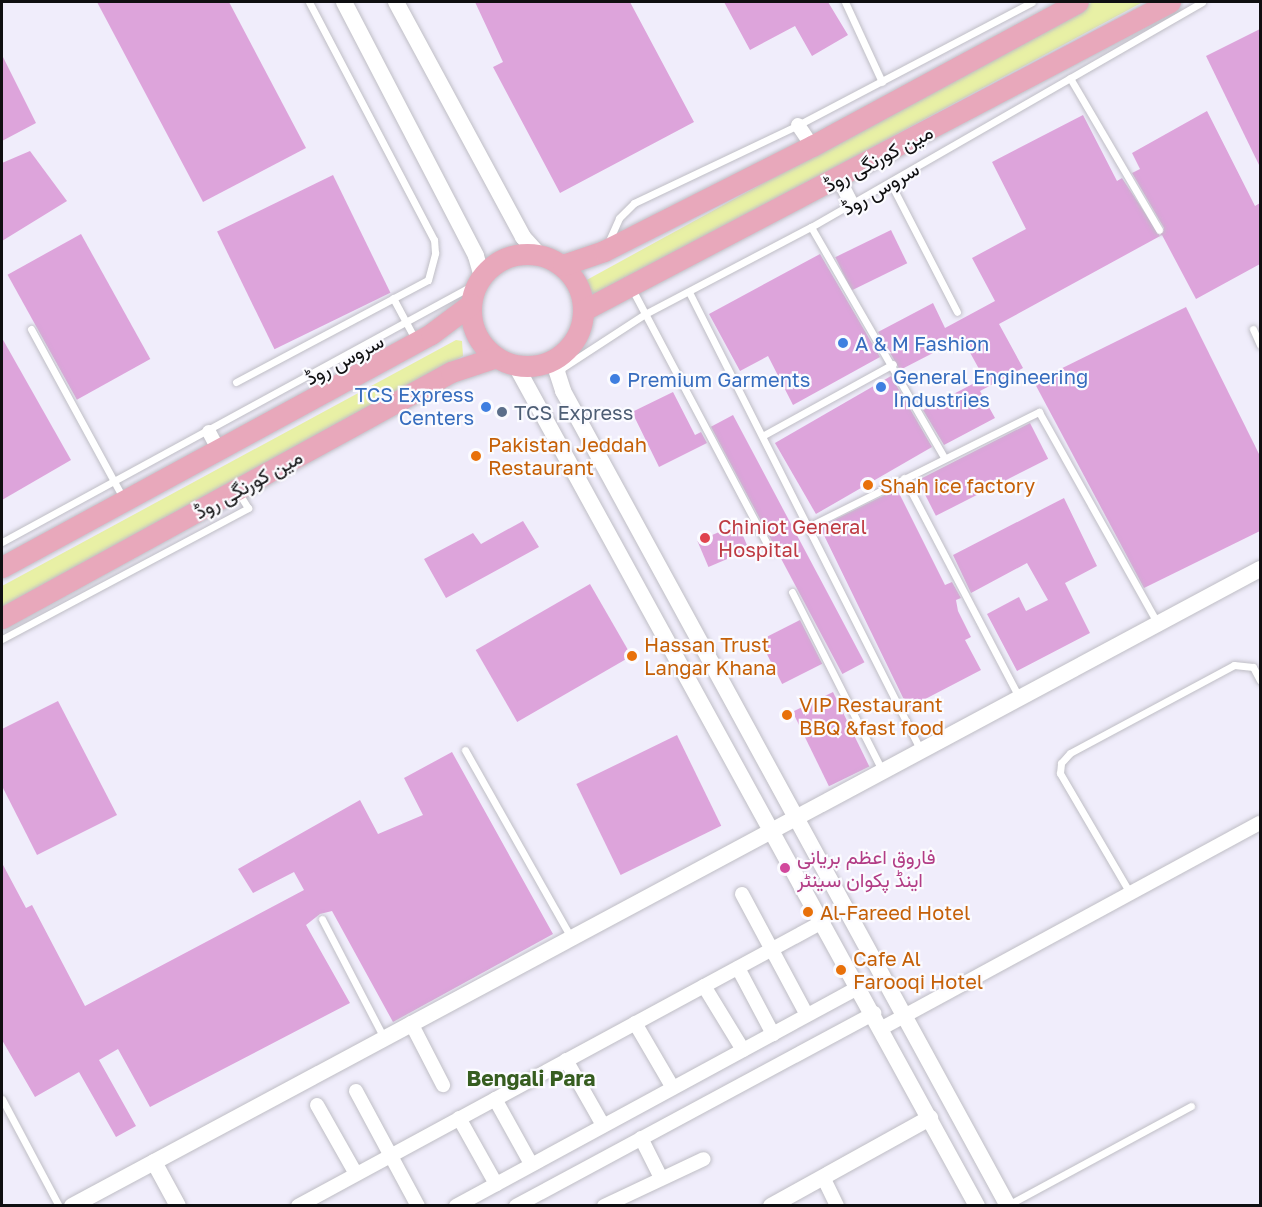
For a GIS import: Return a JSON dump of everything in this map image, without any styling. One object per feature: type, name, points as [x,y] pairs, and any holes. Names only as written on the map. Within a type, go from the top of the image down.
[{"type":"main road","points":[[563,265],[604,251],[812,146],[1078,2]]},
{"type":"main road","name":"مین کورنگی روڈ","points":[[584,310],[632,289],[1170,2]]},
{"type":"main road","points":[[539,255],[563,265],[580,291],[584,310],[576,337],[559,363],[507,362],[476,334],[471,304],[479,280],[507,257],[539,255]]},
{"type":"main road","points":[[4,560],[119,491],[412,333],[471,304]]},
{"type":"main road","name":"مین کورنگی روڈ","points":[[2,618],[451,372],[507,362]]},
{"type":"street","points":[[344,2],[476,256],[479,280]]},
{"type":"street","points":[[396,2],[523,237],[539,255]]},
{"type":"street","points":[[798,125],[812,146]]},
{"type":"street","points":[[838,179],[852,204]]},
{"type":"street","points":[[507,362],[774,828],[977,1206]]},
{"type":"street","points":[[559,363],[797,816],[1008,1205]]},
{"type":"street","points":[[72,1206],[920,749],[1260,569]]},
{"type":"street","points":[[516,1206],[641,1138],[878,1021],[905,1015],[1260,823]]},
{"type":"street","points":[[742,894],[807,1015]]},
{"type":"street","points":[[298,1206],[824,921]]},
{"type":"street","points":[[738,968],[773,1034]]},
{"type":"street","points":[[704,986],[743,1050]]},
{"type":"street","points":[[456,1206],[860,987]]},
{"type":"street","points":[[411,1023],[444,1085]]},
{"type":"street","points":[[635,1023],[673,1088]]},
{"type":"street","points":[[566,1060],[603,1125]]},
{"type":"street","points":[[356,1091],[418,1206]]},
{"type":"street","points":[[495,1099],[531,1164]]},
{"type":"street","points":[[317,1105],[356,1174]]},
{"type":"street","points":[[772,1205],[930,1118]]},
{"type":"street","points":[[459,1119],[496,1184]]},
{"type":"street","points":[[641,1138],[661,1178]]},
{"type":"street","points":[[604,1206],[704,1159]]},
{"type":"street","points":[[154,1162],[178,1206]]},
{"type":"street","points":[[823,1177],[837,1206]]},
{"type":"street","points":[[322,1193],[328,1206]]},
{"type":"lane","points":[[237,382],[431,275],[434,240],[309,2]]},
{"type":"lane","points":[[845,2],[882,82]]},
{"type":"lane","points":[[604,251],[619,218],[634,203],[798,125],[1032,2]]},
{"type":"lane","name":"سروس روڈ","points":[[559,363],[645,314],[812,227],[1202,2]]},
{"type":"lane","points":[[1070,78],[1160,230]]},
{"type":"lane","points":[[890,182],[957,312]]},
{"type":"lane","points":[[812,227],[893,364],[944,457]]},
{"type":"lane","points":[[393,298],[412,333],[479,280]]},
{"type":"lane","points":[[632,289],[771,552]]},
{"type":"lane","points":[[689,292],[810,526],[920,749]]},
{"type":"lane","points":[[2,542],[119,491],[31,329]]},
{"type":"lane","points":[[1253,329],[1260,345]]},
{"type":"lane","points":[[764,435],[893,364]]},
{"type":"lane","points":[[810,526],[1033,412],[1044,414],[1158,623]]},
{"type":"lane","points":[[904,478],[1019,697]]},
{"type":"lane","points":[[2,639],[248,508],[237,490]]},
{"type":"lane","points":[[792,592],[882,770]]},
{"type":"lane","points":[[1130,893],[1060,773],[1061,763],[1070,753],[1234,665],[1253,667],[1260,680]]},
{"type":"lane","points":[[465,750],[571,937]]},
{"type":"lane","points":[[322,919],[384,1038]]},
{"type":"lane","points":[[2,1099],[59,1206]]},
{"type":"lane","points":[[1008,1205],[1191,1106]]},
{"type":"shaded area","points":[[2,2],[1260,2],[1260,1206],[2,1206]]},
{"type":"green space","points":[[1093,2],[1143,2],[595,296],[583,282]]},
{"type":"green space","points":[[456,340],[462,341],[463,356],[2,607],[2,586]]},
{"type":"building","points":[[97,2],[229,2],[306,148],[203,202]]},
{"type":"building","points":[[475,2],[630,2],[694,122],[560,193],[493,67],[503,62]]},
{"type":"building","points":[[724,2],[828,2],[848,35],[812,56],[795,26],[750,50]]},
{"type":"building","points":[[1260,29],[1260,167],[1206,56]]},
{"type":"building","points":[[2,55],[36,123],[2,141]]},
{"type":"building","points":[[1207,111],[1255,206],[1260,203],[1260,264],[1196,299],[1162,235],[999,324],[1023,368],[980,391],[995,418],[944,445],[923,410],[984,378],[962,338],[900,370],[878,332],[933,303],[945,328],[995,301],[972,258],[1026,229],[992,162],[1083,115],[1117,181],[1122,178],[1160,236],[1164,228],[1132,173],[1140,169],[1132,153]]},
{"type":"building","points":[[30,151],[67,201],[2,241],[2,163]]},
{"type":"building","points":[[333,175],[390,293],[274,349],[217,232]]},
{"type":"building","points":[[891,230],[907,263],[851,290],[835,257]]},
{"type":"building","points":[[81,234],[150,359],[77,400],[8,275]]},
{"type":"building","points":[[820,254],[880,357],[793,405],[768,356],[740,371],[709,314]]},
{"type":"building","points":[[1186,307],[1260,456],[1260,531],[1144,588],[1034,382]]},
{"type":"building","points":[[2,338],[71,460],[2,500]]},
{"type":"building","points":[[891,376],[932,447],[816,514],[775,443]]},
{"type":"building","points":[[673,392],[695,435],[701,432],[707,443],[659,467],[632,412]]},
{"type":"building","points":[[733,415],[864,662],[842,674],[711,427]]},
{"type":"building","points":[[1030,423],[1048,459],[936,516],[918,480]]},
{"type":"building","points":[[897,489],[945,585],[952,582],[961,598],[956,600],[958,611],[971,637],[965,640],[981,670],[908,708],[820,527]]},
{"type":"building","points":[[1064,498],[1097,566],[1065,583],[1090,633],[1017,671],[987,614],[1019,597],[1026,611],[1048,600],[1027,563],[971,593],[953,555]]},
{"type":"building","points":[[523,521],[539,547],[446,598],[424,559],[473,533],[481,544]]},
{"type":"building","points":[[738,524],[749,550],[708,567],[697,541]]},
{"type":"building","points":[[590,584],[632,656],[517,722],[476,650]]},
{"type":"building","points":[[800,620],[822,664],[782,684],[760,640]]},
{"type":"building","points":[[833,692],[869,767],[829,786],[793,712]]},
{"type":"building","points":[[58,701],[117,815],[37,855],[2,786],[2,729]]},
{"type":"building","points":[[677,735],[721,826],[621,875],[576,784]]},
{"type":"building","points":[[452,752],[553,934],[393,1022],[332,911],[320,914],[306,925],[350,1003],[150,1107],[118,1049],[99,1060],[136,1126],[116,1137],[79,1072],[35,1097],[2,1040],[2,863],[26,908],[32,905],[85,1006],[304,890],[294,872],[253,893],[238,869],[360,800],[378,834],[423,815],[404,778]]},
{"type":"place","name":"A & M Fashion","points":[[843,343]]},
{"type":"place","name":"Premium Garments","points":[[615,379]]},
{"type":"place","name":"General Engineering Industries","points":[[881,387]]},
{"type":"place","name":"TCS Express Centers","points":[[486,407]]},
{"type":"place","name":"TCS Express","points":[[502,412]]},
{"type":"place","name":"Pakistan Jeddah Restaurant","points":[[476,456]]},
{"type":"place","name":"Shah ice factory","points":[[868,485]]},
{"type":"place","name":"Chiniot General Hospital","points":[[705,538]]},
{"type":"place","name":"Hassan Trust Langar Khana","points":[[632,656]]},
{"type":"place","name":"VIP Restaurant BBQ &fast food","points":[[787,715]]},
{"type":"place","name":"فاروق اعظم بریانی اینڈ پکوان سینٹر","points":[[785,868]]},
{"type":"place","name":"Al-Fareed Hotel","points":[[808,912]]},
{"type":"place","name":"Cafe Al Farooqi Hotel","points":[[841,970]]},
{"type":"district","name":"Bengali Para","points":[[531,1078]]}]
